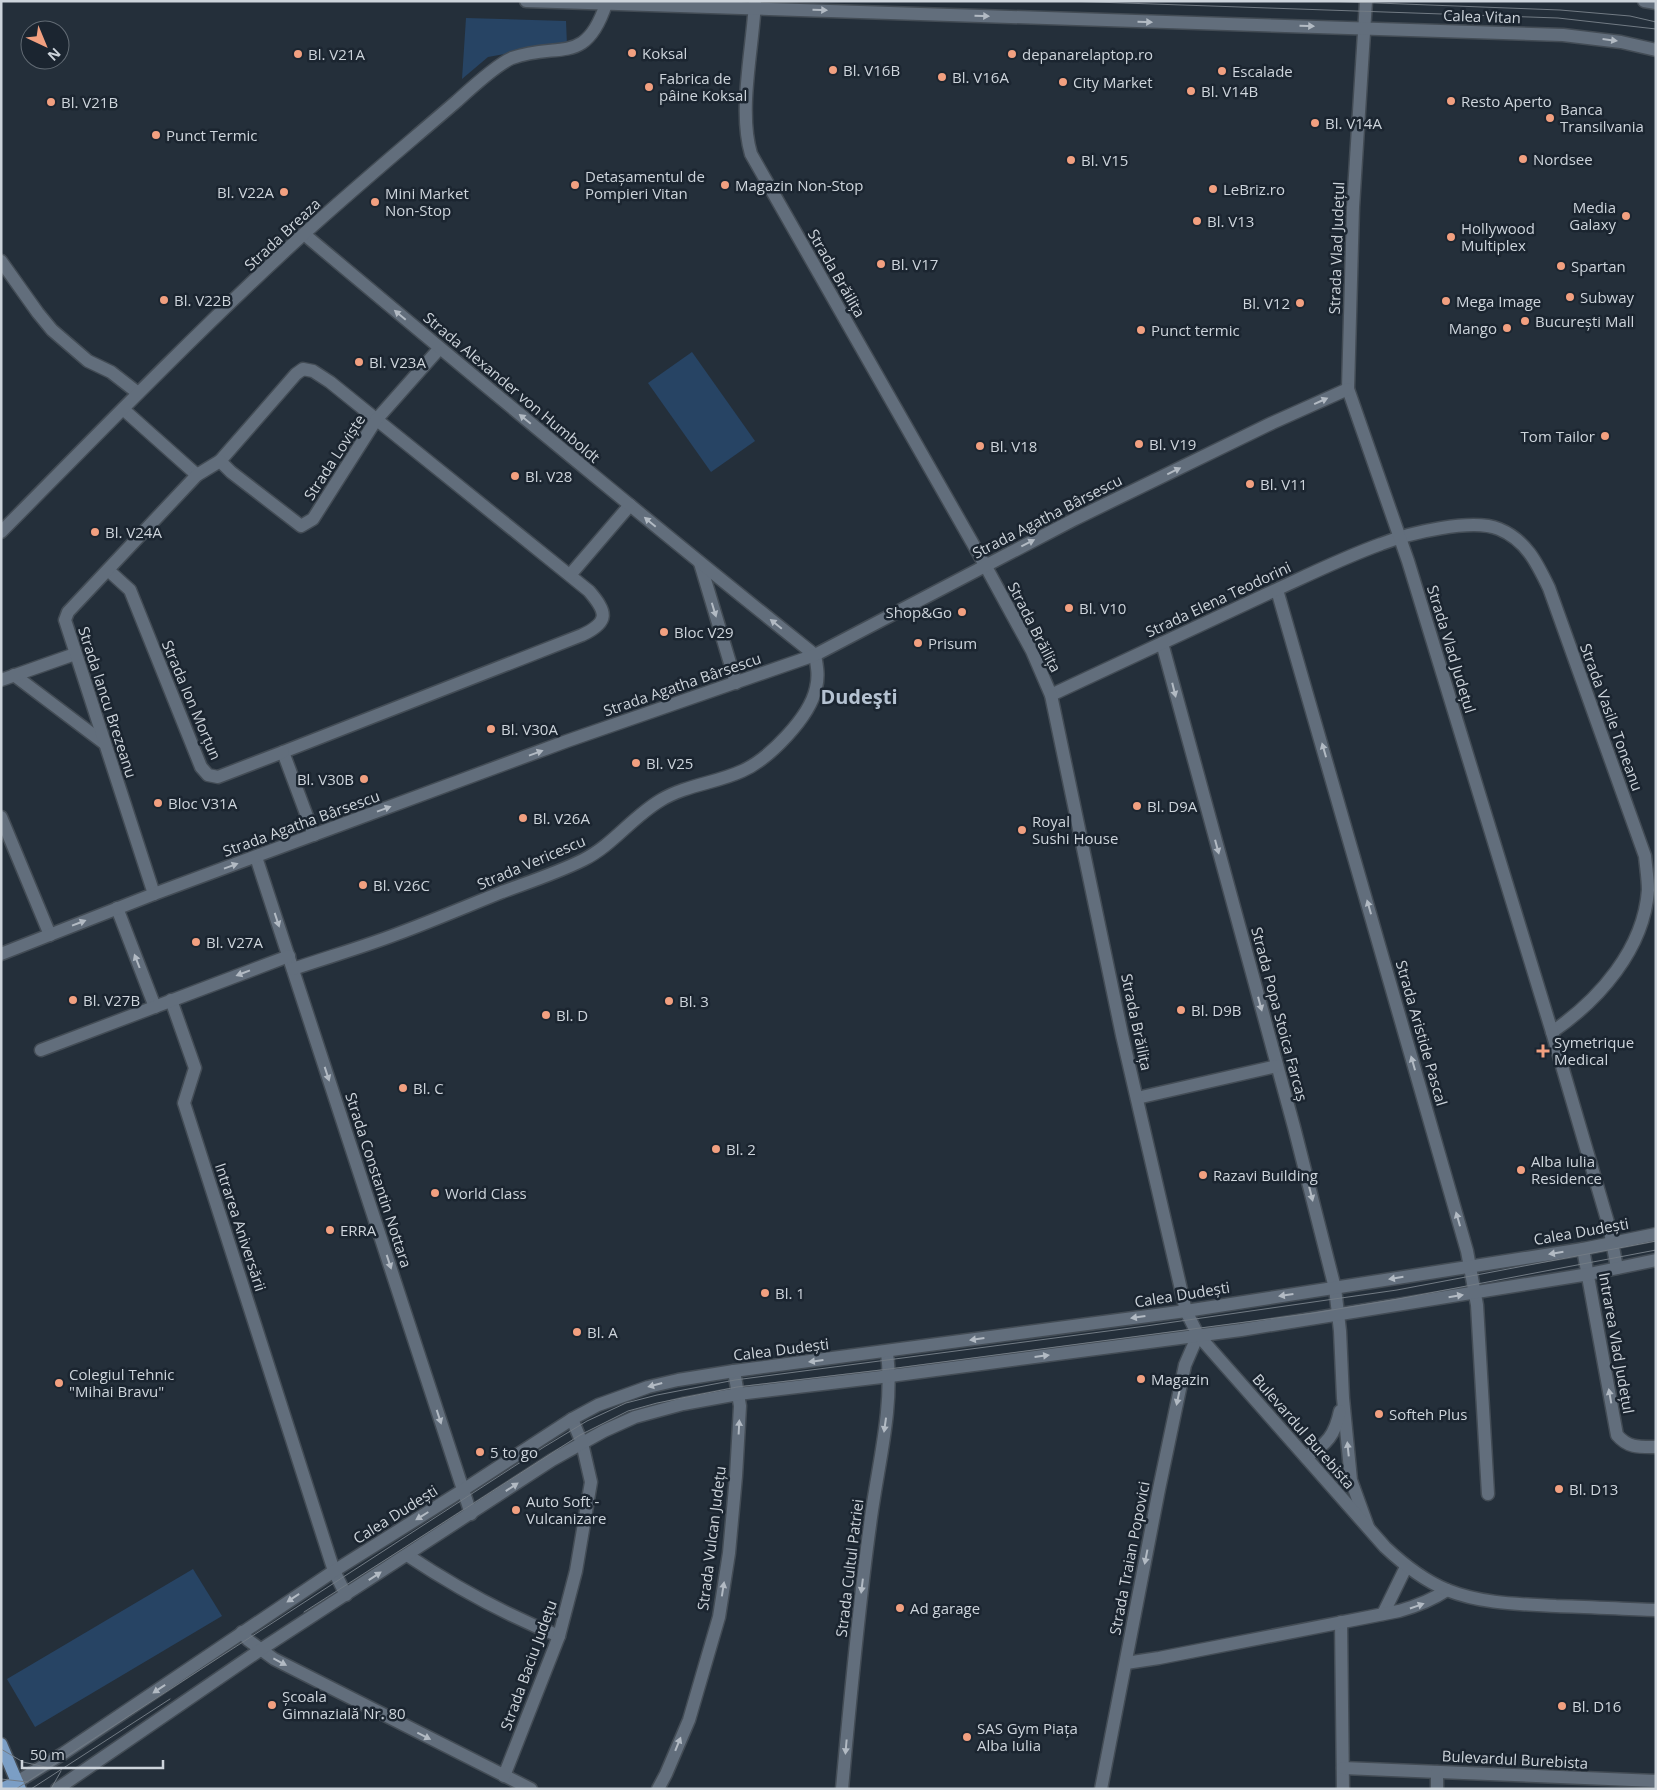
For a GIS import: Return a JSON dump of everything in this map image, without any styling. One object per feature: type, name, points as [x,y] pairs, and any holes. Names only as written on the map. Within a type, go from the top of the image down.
[{"type":"main road","points":[[1,1744],[18,1785],[2,1789]]},
{"type":"street","name":"Calea Vitan","points":[[526,1],[606,4],[755,5],[1563,35],[1621,42],[1656,50]]},
{"type":"street","name":"Strada Vlad Județul","points":[[1366,1],[1353,207],[1348,389],[1400,537],[1552,1032],[1613,1242],[1617,1268]]},
{"type":"street","points":[[1644,1],[1656,3]]},
{"type":"street","name":"Strada Breaza","points":[[1,532],[138,393],[304,234],[459,99],[505,63],[511,59],[574,47],[584,42],[600,23],[606,4]]},
{"type":"street","name":"Strada Brăilița","points":[[755,5],[746,104],[747,140],[751,154],[985,565],[1032,651],[1051,695],[1137,1098],[1186,1311]]},
{"type":"street","name":"Strada Alexander von Humboldt","points":[[304,234],[630,506],[814,654]]},
{"type":"street","points":[[1,261],[38,314],[52,330],[88,361],[110,372],[138,393]]},
{"type":"street","name":"Strada Loviște","points":[[220,461],[230,472],[301,526],[313,519],[376,420],[439,348]]},
{"type":"street","points":[[123,409],[197,475],[220,461],[296,374],[303,369],[313,370],[570,575],[598,601],[603,614],[602,622],[597,628],[283,752],[314,835]]},
{"type":"street","name":"Strada Agatha Bârsescu","points":[[1,954],[154,894],[567,741],[814,654],[1074,519],[1218,449],[1348,389]]},
{"type":"street","name":"Strada Iancu Brezeanu","points":[[154,894],[64,620],[68,612],[197,475]]},
{"type":"street","points":[[570,575],[630,506]]},
{"type":"street","name":"Strada Vasile Toneanu","points":[[1400,537],[1429,531],[1481,525],[1498,529],[1514,537],[1527,548],[1550,588],[1644,856],[1648,889],[1643,920],[1633,943],[1606,986],[1589,1004],[1552,1032]]},
{"type":"street","name":"Strada Elena Teodorini","points":[[1051,695],[1277,590],[1400,537]]},
{"type":"street","points":[[700,563],[736,683]]},
{"type":"street","name":"Strada Ion Morțun","points":[[108,570],[130,590],[201,767],[208,775],[218,777],[283,752]]},
{"type":"street","name":"Strada Aristide Pascal","points":[[1277,590],[1471,1266],[1475,1293],[1488,1494]]},
{"type":"street","name":"Strada Popa Stoica Farcaș","points":[[1162,643],[1277,1066],[1334,1288],[1338,1315],[1343,1398],[1351,1480],[1369,1530]]},
{"type":"street","points":[[1,680],[75,654]]},
{"type":"street","name":"Strada Vericescu","points":[[293,969],[397,934],[583,860],[617,838],[645,811],[660,800],[680,791],[743,771],[757,762],[788,733],[810,705],[816,689],[818,674],[814,654]]},
{"type":"street","points":[[14,676],[104,743]]},
{"type":"street","points":[[2,822],[50,935]]},
{"type":"street","name":"Strada Constantin Nottara","points":[[256,857],[471,1514]]},
{"type":"street","points":[[117,908],[155,1006]]},
{"type":"street","points":[[41,1050],[289,956]]},
{"type":"street","name":"Intrarea Aniversării","points":[[171,1000],[195,1068],[184,1103],[334,1571],[346,1595]]},
{"type":"street","points":[[1137,1098],[1277,1066]]},
{"type":"street","name":"Calea Dudești","points":[[18,1785],[334,1571],[572,1419],[598,1405],[640,1389],[678,1380],[734,1371],[1186,1311],[1583,1248],[1656,1234]]},
{"type":"street","name":"Intrarea Vlad Județul","points":[[1583,1248],[1617,1435],[1623,1442],[1632,1446],[1656,1447]]},
{"type":"street","points":[[57,1789],[260,1650],[471,1514],[582,1443],[643,1414],[683,1404],[738,1394],[1198,1336],[1338,1315],[1589,1274],[1656,1260]]},
{"type":"street","name":"Bulevardul Burebista","points":[[1186,1311],[1198,1336],[1369,1530],[1406,1567],[1447,1590],[1464,1596],[1500,1603],[1656,1610]]},
{"type":"street","name":"Strada Traian Popovici","points":[[1101,1789],[1185,1365],[1198,1336]]},
{"type":"street","name":"Strada Cultul Patriei","points":[[842,1789],[853,1663],[870,1523],[887,1418],[890,1376],[887,1352]]},
{"type":"street","name":"Strada Vulcan Județu","points":[[658,1789],[688,1720],[719,1617],[729,1553],[736,1476],[740,1406],[734,1371]]},
{"type":"street","name":"Strada Popa Stoica Farcaș","points":[[1306,1457],[1322,1447],[1334,1432],[1338,1423],[1343,1398]]},
{"type":"street","name":"Strada Baciu Județu","points":[[504,1776],[559,1636],[576,1571],[591,1482],[582,1443],[572,1419]]},
{"type":"street","points":[[407,1555],[459,1588],[533,1626],[559,1636]]},
{"type":"street","points":[[1383,1614],[1406,1567]]},
{"type":"street","points":[[1126,1663],[1383,1614],[1417,1606],[1434,1599],[1447,1590]]},
{"type":"street","points":[[1341,1622],[1343,1789]]},
{"type":"street","points":[[242,1632],[248,1640],[274,1659],[531,1789]]},
{"type":"street","name":"Bulevardul Burebista","points":[[1343,1768],[1437,1772],[1547,1783],[1656,1781]]},
{"type":"street","points":[[1437,1772],[1437,1789]]},
{"type":"shaded area","points":[[466,18],[566,21],[567,45],[553,45],[488,57],[462,79]]},
{"type":"shaded area","points":[[692,352],[755,441],[711,472],[648,383]]},
{"type":"shaded area","points":[[193,1569],[222,1616],[35,1727],[7,1679]]},
{"type":"tram line","points":[[1066,1],[1558,18],[1656,29]]},
{"type":"tram line","points":[[1325,1],[1560,10],[1630,16],[1656,22]]},
{"type":"tram line","points":[[16,1789],[544,1447],[587,1421],[626,1403],[735,1380],[1146,1326],[1397,1290],[1656,1241]]},
{"type":"tram line","points":[[304,1612],[580,1435],[628,1411],[657,1403],[737,1387],[1314,1313],[1656,1250]]},
{"type":"tram line","points":[[31,1789],[170,1699]]},
{"type":"tram line","points":[[1,1749],[23,1762],[50,1768]]},
{"type":"tram line","points":[[51,1789],[61,1771]]},
{"type":"tram line","points":[[1,1779],[28,1782]]},
{"type":"place","name":"Koksal","points":[[632,53]]},
{"type":"place","name":"Bl. V21A","points":[[298,54]]},
{"type":"place","name":"depanarelaptop.ro","points":[[1012,54]]},
{"type":"place","name":"Bl. V16B","points":[[833,70]]},
{"type":"place","name":"Escalade","points":[[1222,71]]},
{"type":"place","name":"Bl. V16A","points":[[942,77]]},
{"type":"place","name":"City Market","points":[[1063,82]]},
{"type":"place","name":"Fabrica de pâine Koksal","points":[[649,87]]},
{"type":"place","name":"Bl. V14B","points":[[1191,91]]},
{"type":"place","name":"Resto Aperto","points":[[1451,101]]},
{"type":"place","name":"Bl. V21B","points":[[51,102]]},
{"type":"place","name":"Banca Transilvania","points":[[1550,118]]},
{"type":"place","name":"Bl. V14A","points":[[1315,123]]},
{"type":"place","name":"Punct Termic","points":[[156,135]]},
{"type":"place","name":"Nordsee","points":[[1523,159]]},
{"type":"place","name":"Bl. V15","points":[[1071,160]]},
{"type":"place","name":"Detașamentul de Pompieri Vitan","points":[[575,185]]},
{"type":"place","name":"Magazin Non-Stop","points":[[725,185]]},
{"type":"place","name":"LeBriz.ro","points":[[1213,189]]},
{"type":"place","name":"Bl. V22A","points":[[284,192]]},
{"type":"place","name":"Mini Market Non-Stop","points":[[375,202]]},
{"type":"place","name":"Media Galaxy","points":[[1626,216]]},
{"type":"place","name":"Bl. V13","points":[[1197,221]]},
{"type":"place","name":"Hollywood Multiplex","points":[[1451,237]]},
{"type":"place","name":"Bl. V17","points":[[881,264]]},
{"type":"place","name":"Spartan","points":[[1561,266]]},
{"type":"place","name":"Subway","points":[[1570,297]]},
{"type":"place","name":"Bl. V22B","points":[[164,300]]},
{"type":"place","name":"Mega Image","points":[[1446,301]]},
{"type":"place","name":"Bl. V12","points":[[1300,303]]},
{"type":"place","name":"București Mall","points":[[1525,321]]},
{"type":"place","name":"Mango","points":[[1507,328]]},
{"type":"place","name":"Punct termic","points":[[1141,330]]},
{"type":"place","name":"Bl. V23A","points":[[359,362]]},
{"type":"place","name":"Tom Tailor","points":[[1605,436]]},
{"type":"place","name":"Bl. V19","points":[[1139,444]]},
{"type":"place","name":"Bl. V18","points":[[980,446]]},
{"type":"place","name":"Bl. V28","points":[[515,476]]},
{"type":"place","name":"Bl. V11","points":[[1250,484]]},
{"type":"place","name":"Bl. V24A","points":[[95,532]]},
{"type":"place","name":"Bl. V10","points":[[1069,608]]},
{"type":"place","name":"Shop&Go","points":[[962,612]]},
{"type":"place","name":"Bloc V29","points":[[664,632]]},
{"type":"place","name":"Prisum","points":[[918,643]]},
{"type":"place","name":"Bl. V30A","points":[[491,729]]},
{"type":"place","name":"Bl. V25","points":[[636,763]]},
{"type":"place","name":"Bl. V30B","points":[[364,779]]},
{"type":"place","name":"Bloc V31A","points":[[158,803]]},
{"type":"place","name":"Bl. D9A","points":[[1137,806]]},
{"type":"place","name":"Bl. V26A","points":[[523,818]]},
{"type":"place","name":"Royal Sushi House","points":[[1022,830]]},
{"type":"place","name":"Bl. V26C","points":[[363,885]]},
{"type":"place","name":"Bl. V27A","points":[[196,942]]},
{"type":"place","name":"Bl. V27B","points":[[73,1000]]},
{"type":"place","name":"Bl. 3","points":[[669,1001]]},
{"type":"place","name":"Bl. D9B","points":[[1181,1010]]},
{"type":"place","name":"Bl. D","points":[[546,1015]]},
{"type":"place","name":"Symetrique Medical","points":[[1543,1051]]},
{"type":"place","name":"Bl. C","points":[[403,1088]]},
{"type":"place","name":"Bl. 2","points":[[716,1149]]},
{"type":"place","name":"Alba Iulia Residence","points":[[1521,1170]]},
{"type":"place","name":"Razavi Building","points":[[1203,1175]]},
{"type":"place","name":"World Class","points":[[435,1193]]},
{"type":"place","name":"ERRA","points":[[330,1230]]},
{"type":"place","name":"Bl. 1","points":[[765,1293]]},
{"type":"place","name":"Bl. A","points":[[577,1332]]},
{"type":"place","name":"Magazin","points":[[1141,1379]]},
{"type":"place","name":"Colegiul Tehnic \"Mihai Bravu\"","points":[[59,1383]]},
{"type":"place","name":"Softeh Plus","points":[[1379,1414]]},
{"type":"place","name":"5 to go","points":[[480,1452]]},
{"type":"place","name":"Bl. D13","points":[[1559,1489]]},
{"type":"place","name":"Auto Soft - Vulcanizare","points":[[516,1510]]},
{"type":"place","name":"Ad garage","points":[[900,1608]]},
{"type":"place","name":"Școala Gimnazială Nr. 80","points":[[272,1705]]},
{"type":"place","name":"Bl. D16","points":[[1562,1706]]},
{"type":"place","name":"SAS Gym Piața Alba Iulia","points":[[967,1737]]},
{"type":"district","name":"Dudeşti","points":[[859,696]]}]
